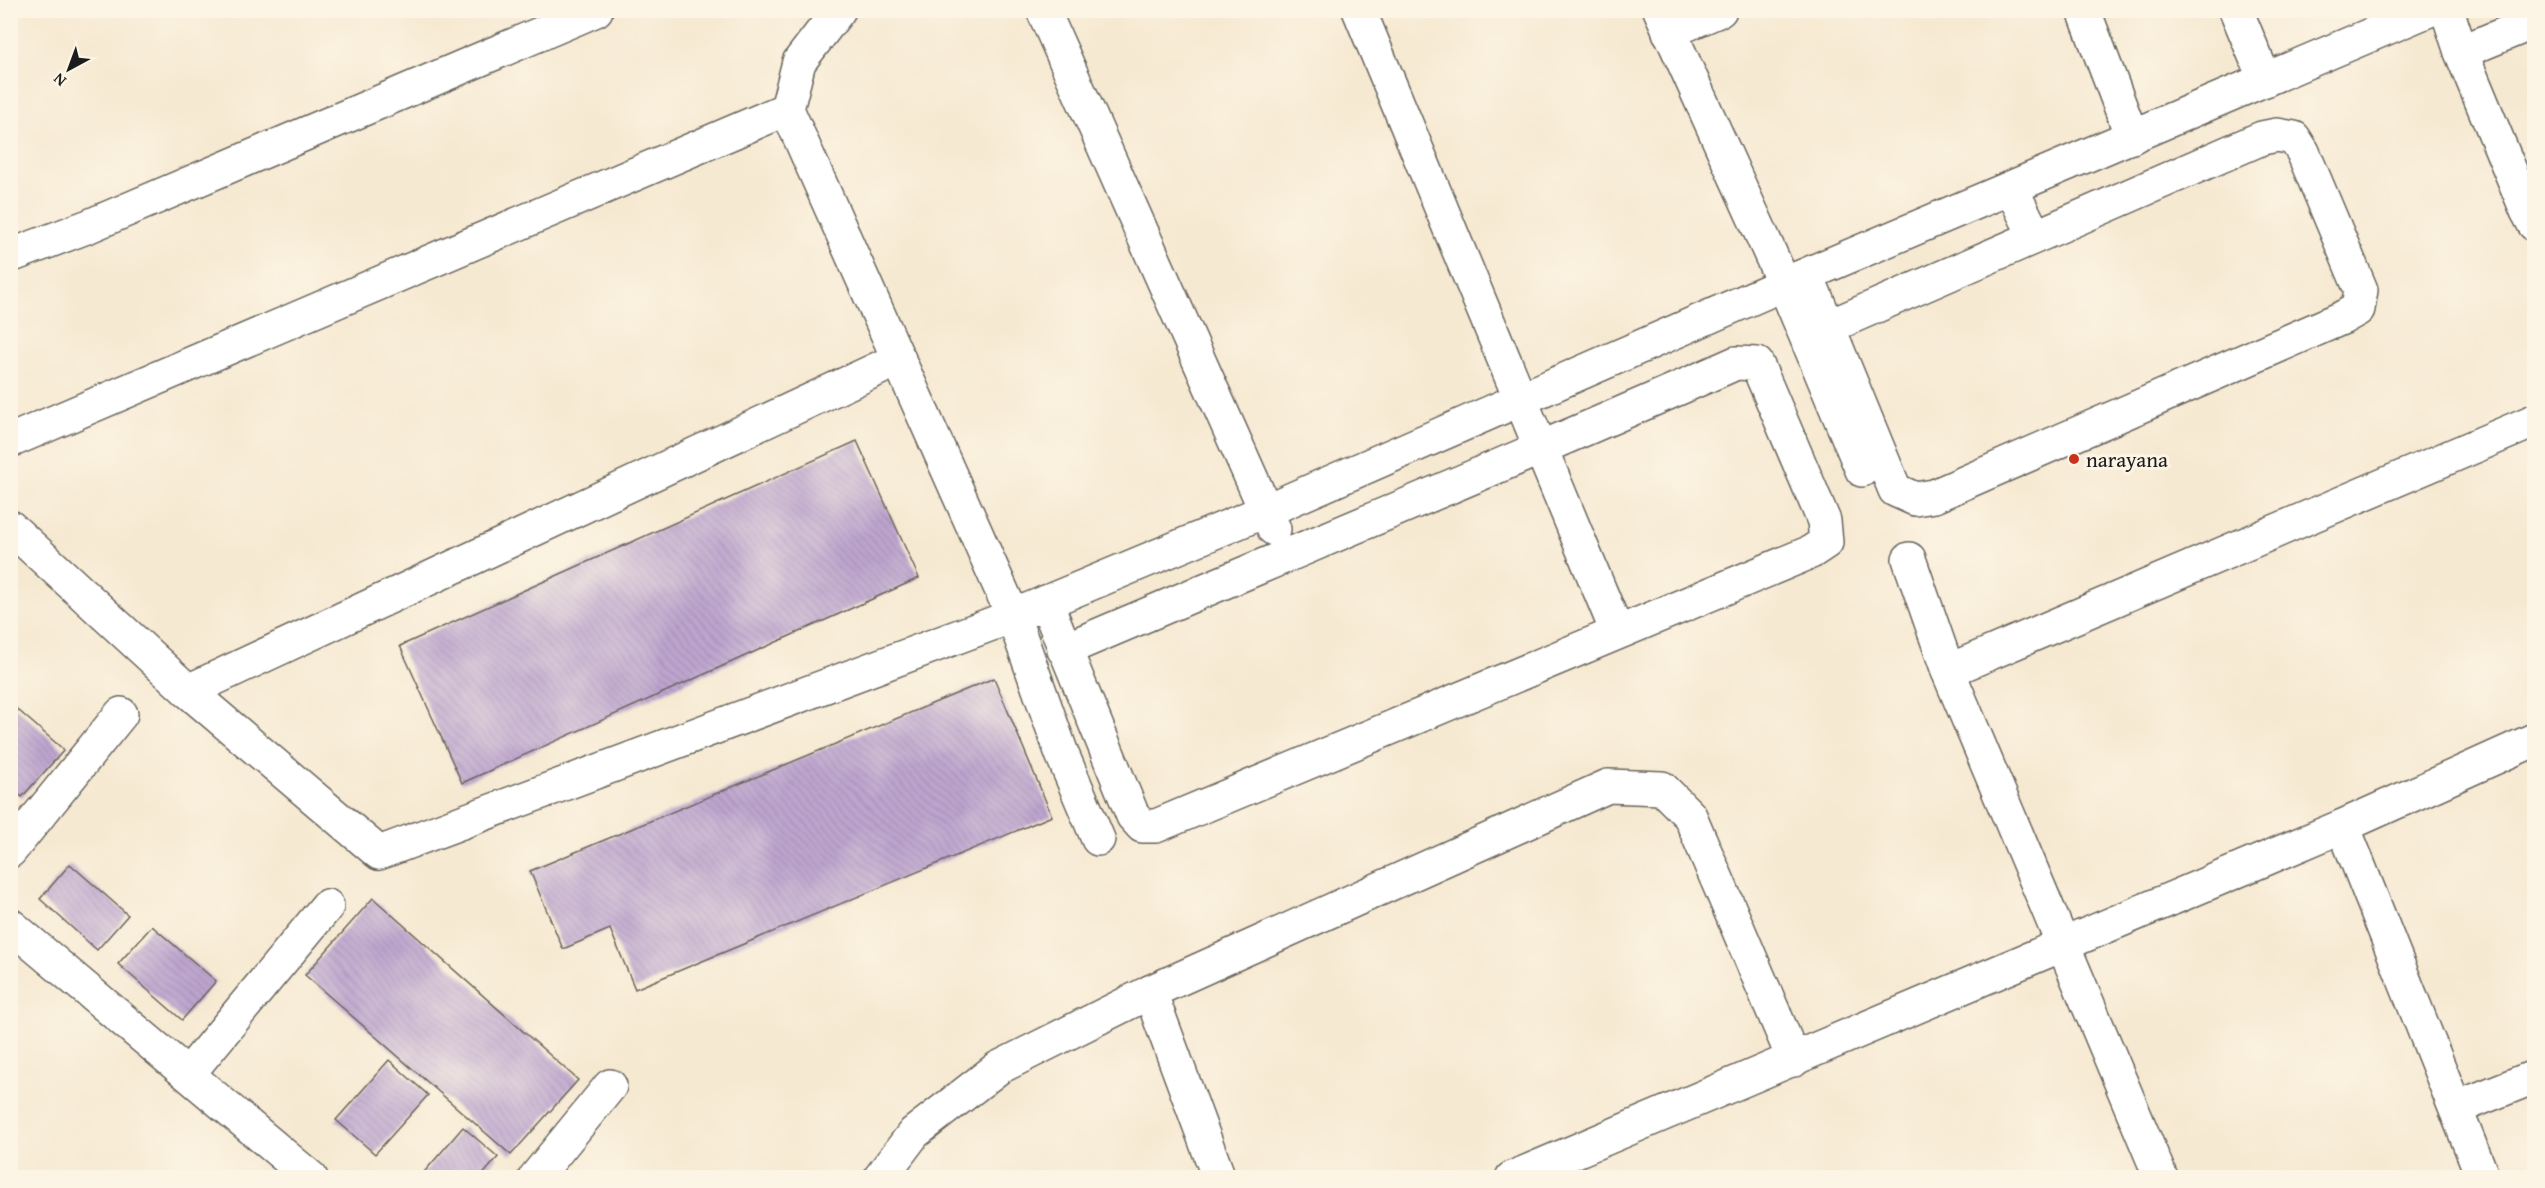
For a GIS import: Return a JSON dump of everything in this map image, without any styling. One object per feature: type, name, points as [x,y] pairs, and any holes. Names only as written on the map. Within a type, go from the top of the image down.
[{"type":"street","points":[[10,256],[89,226],[596,10]]},
{"type":"street","points":[[839,10],[799,62],[787,110],[1013,616],[1062,754],[1098,838]]},
{"type":"street","points":[[1043,10],[1265,511],[1287,554]]},
{"type":"street","points":[[1359,10],[1617,632]]},
{"type":"street","points":[[1720,10],[1664,21],[1796,279],[1828,327],[1895,490],[1915,499],[1934,496],[2342,318],[2358,309],[2361,290],[2303,152],[2294,138],[2277,135],[2262,138],[1828,327]]},
{"type":"street","points":[[2087,10],[2086,16],[2132,136]]},
{"type":"street","points":[[2236,10],[2265,80]]},
{"type":"street","points":[[2447,10],[2461,52],[2527,211],[2535,224]]},
{"type":"street","points":[[10,527],[188,691],[379,853],[1013,616],[1265,511],[1796,279],[2265,80],[2410,14]]},
{"type":"street","points":[[2461,52],[2535,22]]},
{"type":"street","points":[[10,441],[787,110]]},
{"type":"street","points":[[2011,188],[2035,236]]},
{"type":"street","points":[[1796,279],[1865,477]]},
{"type":"street","points":[[188,691],[899,359]]},
{"type":"street","points":[[1046,602],[1064,651],[1133,816],[1142,826],[1156,826],[1811,552],[1826,542],[1824,521],[1757,364],[1736,363],[1543,449],[1287,554],[1064,651]]},
{"type":"street","points":[[1948,671],[2535,421]]},
{"type":"street","points":[[1909,558],[1948,671],[2161,1178]]},
{"type":"street","points":[[10,851],[121,714]]},
{"type":"street","points":[[1512,1178],[2343,826],[2535,740]]},
{"type":"street","points":[[880,1178],[914,1133],[998,1068],[1150,992],[1608,786],[1662,788],[1690,816],[1794,1060]]},
{"type":"street","points":[[2343,826],[2484,1178]]},
{"type":"street","points":[[188,1074],[327,906]]},
{"type":"street","points":[[16,940],[188,1074],[311,1178]]},
{"type":"street","points":[[1150,992],[1219,1178]]},
{"type":"street","points":[[2456,1108],[2535,1077]]},
{"type":"street","points":[[535,1178],[610,1086]]},
{"type":"building","points":[[857,441],[919,578],[462,783],[400,646]]},
{"type":"building","points":[[994,678],[1052,816],[635,989],[610,929],[563,949],[530,871]]},
{"type":"building","points":[[10,703],[64,750],[22,797],[10,787]]},
{"type":"building","points":[[70,864],[128,915],[97,950],[40,899]]},
{"type":"building","points":[[373,898],[578,1080],[511,1155],[305,975]]},
{"type":"building","points":[[152,926],[216,981],[182,1020],[118,964]]},
{"type":"building","points":[[389,1060],[428,1095],[375,1154],[336,1120]]},
{"type":"building","points":[[463,1127],[498,1157],[480,1178],[419,1178]]},
{"type":"place","name":"narayana","points":[[2074,459]]}]
